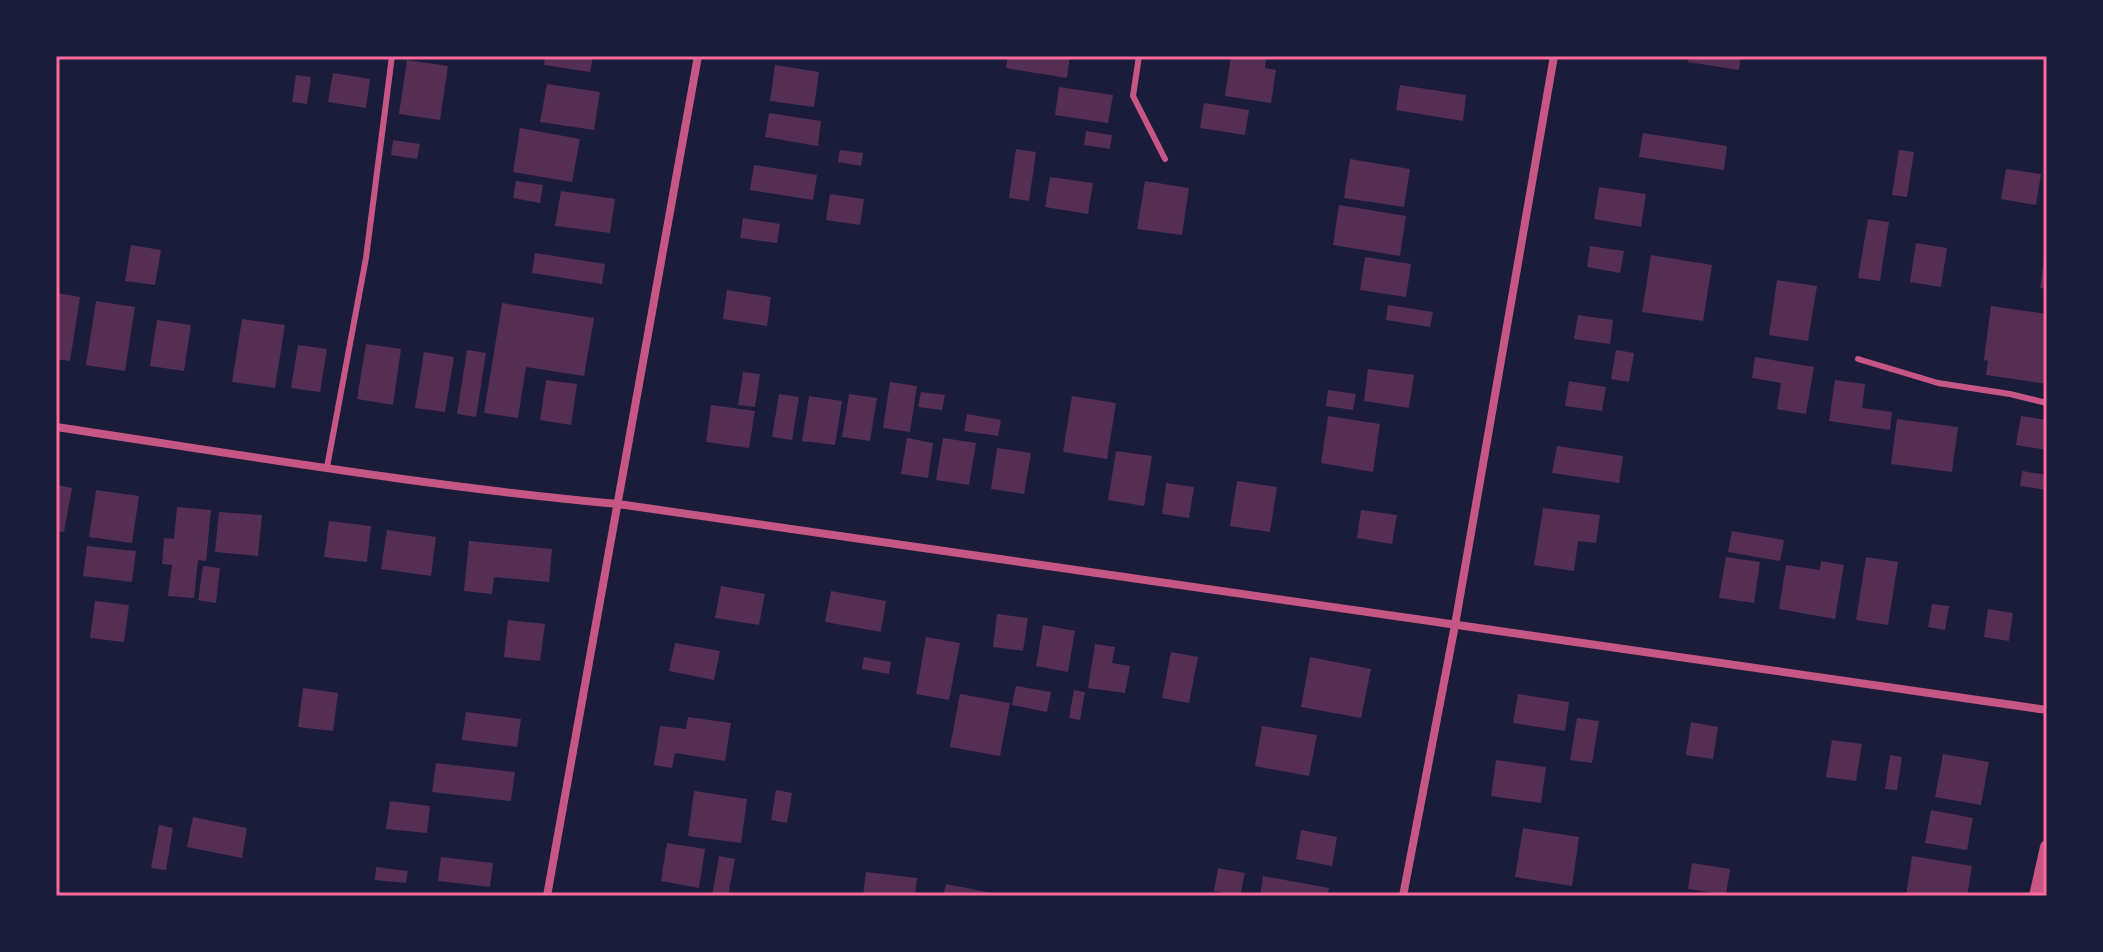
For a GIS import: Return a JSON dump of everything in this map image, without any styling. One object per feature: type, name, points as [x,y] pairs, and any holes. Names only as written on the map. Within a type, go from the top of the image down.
[{"type":"street","points":[[547,896],[698,56]]},
{"type":"street","points":[[1403,896],[1455,625],[1554,56]]},
{"type":"street","points":[[56,427],[327,467],[618,504],[2047,710]]},
{"type":"street","points":[[2036,896],[2047,847]]},
{"type":"lane","points":[[327,467],[366,258],[392,56]]},
{"type":"lane","points":[[1139,56],[1133,96],[1165,159]]},
{"type":"lane","points":[[1858,359],[1938,383],[2047,403]]},
{"type":"building","points":[[545,56],[593,56],[590,72],[544,65]]},
{"type":"building","points":[[1008,56],[1070,56],[1067,78],[1006,68]]},
{"type":"building","points":[[1231,56],[1266,56],[1265,68],[1276,70],[1271,103],[1225,96]]},
{"type":"building","points":[[1689,56],[1741,56],[1739,70],[1688,62]]},
{"type":"building","points":[[407,60],[448,66],[440,120],[399,114]]},
{"type":"building","points":[[775,65],[819,72],[814,107],[770,101]]},
{"type":"building","points":[[333,73],[370,79],[366,108],[328,102]]},
{"type":"building","points":[[296,75],[311,77],[307,104],[292,102]]},
{"type":"building","points":[[547,84],[600,92],[594,130],[540,122]]},
{"type":"building","points":[[1400,85],[1466,95],[1463,121],[1396,110]]},
{"type":"building","points":[[1059,87],[1113,95],[1108,123],[1055,115]]},
{"type":"building","points":[[1204,103],[1249,110],[1245,135],[1200,128]]},
{"type":"building","points":[[769,113],[821,121],[818,146],[765,137]]},
{"type":"building","points":[[520,128],[580,139],[572,182],[513,172]]},
{"type":"building","points":[[1086,131],[1112,135],[1110,149],[1084,145]]},
{"type":"building","points":[[1643,133],[1727,146],[1724,170],[1639,157]]},
{"type":"building","points":[[393,140],[420,144],[417,159],[391,155]]},
{"type":"building","points":[[1016,149],[1036,152],[1029,201],[1009,198]]},
{"type":"building","points":[[840,150],[863,153],[861,166],[838,162]]},
{"type":"building","points":[[1899,150],[1914,152],[1907,197],[1892,195]]},
{"type":"building","points":[[1350,159],[1410,169],[1404,207],[1344,198]]},
{"type":"building","points":[[754,165],[817,175],[813,200],[750,190]]},
{"type":"building","points":[[2006,169],[2041,174],[2036,205],[2001,199]]},
{"type":"building","points":[[1050,177],[1093,183],[1088,214],[1045,207]]},
{"type":"building","points":[[516,181],[543,185],[540,203],[513,198]]},
{"type":"building","points":[[1145,181],[1189,188],[1182,235],[1137,229]]},
{"type":"building","points":[[1599,187],[1646,194],[1641,227],[1594,219]]},
{"type":"building","points":[[561,191],[615,199],[610,233],[555,226]]},
{"type":"building","points":[[830,194],[864,199],[860,225],[826,220]]},
{"type":"building","points":[[1339,205],[1406,216],[1400,256],[1333,245]]},
{"type":"building","points":[[743,218],[780,224],[777,243],[740,238]]},
{"type":"building","points":[[1868,219],[1889,222],[1880,281],[1858,278]]},
{"type":"building","points":[[1916,243],[1947,248],[1941,287],[1910,282]]},
{"type":"building","points":[[131,245],[161,250],[155,285],[125,281]]},
{"type":"building","points":[[1590,246],[1624,251],[1620,273],[1587,267]]},
{"type":"building","points":[[2047,252],[2047,289],[2040,288]]},
{"type":"building","points":[[535,253],[605,264],[602,284],[532,273]]},
{"type":"building","points":[[1651,255],[1712,265],[1703,321],[1642,312]]},
{"type":"building","points":[[1365,257],[1411,264],[1406,297],[1360,290]]},
{"type":"building","points":[[1777,280],[1817,286],[1808,341],[1769,335]]},
{"type":"building","points":[[727,290],[771,297],[767,326],[723,319]]},
{"type":"building","points":[[56,293],[80,297],[70,361],[56,359]]},
{"type":"building","points":[[96,301],[135,307],[125,371],[86,365]]},
{"type":"building","points":[[502,303],[594,318],[584,376],[526,367],[518,418],[484,413]]},
{"type":"building","points":[[1388,305],[1433,312],[1430,327],[1386,320]]},
{"type":"building","points":[[1991,306],[2047,314],[2047,384],[1986,375],[1988,361],[1984,360]]},
{"type":"building","points":[[1578,315],[1613,320],[1610,344],[1574,339]]},
{"type":"building","points":[[242,319],[285,325],[275,388],[232,382]]},
{"type":"building","points":[[157,320],[191,325],[184,371],[150,366]]},
{"type":"building","points":[[366,344],[401,349],[393,405],[357,399]]},
{"type":"building","points":[[298,345],[327,349],[320,392],[291,388]]},
{"type":"building","points":[[467,350],[486,353],[476,417],[457,414]]},
{"type":"building","points":[[1616,350],[1634,353],[1629,382],[1611,379]]},
{"type":"building","points":[[424,352],[454,357],[445,412],[415,408]]},
{"type":"building","points":[[1755,357],[1814,367],[1806,414],[1777,409],[1781,383],[1752,378]]},
{"type":"building","points":[[1368,369],[1414,375],[1409,408],[1364,401]]},
{"type":"building","points":[[743,372],[760,374],[755,407],[738,405]]},
{"type":"building","points":[[546,380],[577,384],[571,425],[540,420]]},
{"type":"building","points":[[1835,380],[1865,384],[1862,408],[1892,412],[1890,430],[1829,421]]},
{"type":"building","points":[[1569,381],[1606,387],[1602,411],[1565,406]]},
{"type":"building","points":[[890,382],[917,386],[910,432],[883,428]]},
{"type":"building","points":[[1328,390],[1356,394],[1353,410],[1326,406]]},
{"type":"building","points":[[921,392],[945,395],[942,410],[918,407]]},
{"type":"building","points":[[779,394],[799,397],[792,440],[772,437]]},
{"type":"building","points":[[849,394],[877,398],[870,441],[842,437]]},
{"type":"building","points":[[809,396],[842,401],[835,445],[802,441]]},
{"type":"building","points":[[1072,396],[1116,403],[1107,459],[1063,452]]},
{"type":"building","points":[[711,405],[755,411],[749,448],[706,442]]},
{"type":"building","points":[[967,414],[1001,420],[998,436],[964,431]]},
{"type":"building","points":[[1328,416],[1380,424],[1373,472],[1321,463]]},
{"type":"building","points":[[2021,416],[2047,420],[2047,450],[2016,445]]},
{"type":"building","points":[[1897,419],[1958,427],[1952,472],[1891,464]]},
{"type":"building","points":[[907,438],[933,443],[928,478],[901,474]]},
{"type":"building","points":[[943,438],[976,443],[969,485],[936,480]]},
{"type":"building","points":[[1557,446],[1623,456],[1619,483],[1552,473]]},
{"type":"building","points":[[997,448],[1031,453],[1024,494],[991,489]]},
{"type":"building","points":[[1116,451],[1152,456],[1144,506],[1108,500]]},
{"type":"building","points":[[2022,471],[2047,475],[2047,490],[2020,486]]},
{"type":"building","points":[[1237,481],[1277,487],[1270,532],[1230,526]]},
{"type":"building","points":[[1166,483],[1194,487],[1189,518],[1162,514]]},
{"type":"building","points":[[56,485],[72,488],[64,532],[56,531]]},
{"type":"building","points":[[96,490],[139,496],[132,543],[89,537]]},
{"type":"building","points":[[177,507],[211,510],[206,561],[198,560],[194,598],[168,596],[172,565],[162,564],[164,538],[174,539]]},
{"type":"building","points":[[1543,508],[1600,515],[1596,543],[1578,541],[1574,571],[1534,565]]},
{"type":"building","points":[[1361,510],[1397,515],[1392,544],[1357,538]]},
{"type":"building","points":[[219,512],[262,515],[258,556],[215,552]]},
{"type":"building","points":[[329,521],[371,526],[367,562],[324,557]]},
{"type":"building","points":[[387,530],[436,537],[431,576],[381,569]]},
{"type":"building","points":[[1732,531],[1784,540],[1780,561],[1728,552]]},
{"type":"building","points":[[469,541],[552,549],[549,582],[494,577],[492,594],[464,591]]},
{"type":"building","points":[[87,546],[136,551],[132,582],[83,576]]},
{"type":"building","points":[[1726,557],[1760,562],[1754,603],[1719,598]]},
{"type":"building","points":[[1866,557],[1898,562],[1888,625],[1856,620]]},
{"type":"building","points":[[1821,561],[1844,565],[1835,619],[1779,609],[1786,565],[1820,570]]},
{"type":"building","points":[[203,566],[220,568],[216,603],[198,600]]},
{"type":"building","points":[[721,586],[765,594],[759,625],[715,618]]},
{"type":"building","points":[[831,591],[886,601],[881,632],[825,622]]},
{"type":"building","points":[[95,601],[129,605],[124,642],[90,638]]},
{"type":"building","points":[[1932,604],[1949,606],[1945,630],[1928,627]]},
{"type":"building","points":[[1988,609],[2013,613],[2009,641],[1984,637]]},
{"type":"building","points":[[997,614],[1028,618],[1023,651],[993,647]]},
{"type":"building","points":[[508,620],[545,624],[540,661],[504,657]]},
{"type":"building","points":[[1043,625],[1075,631],[1068,672],[1036,666]]},
{"type":"building","points":[[926,637],[960,643],[949,700],[916,694]]},
{"type":"building","points":[[675,643],[720,651],[714,680],[669,671]]},
{"type":"building","points":[[1095,644],[1115,647],[1112,663],[1130,666],[1125,693],[1088,688]]},
{"type":"building","points":[[1171,652],[1198,657],[1189,703],[1162,698]]},
{"type":"building","points":[[864,657],[891,662],[889,674],[862,669]]},
{"type":"building","points":[[1310,657],[1371,669],[1361,718],[1301,707]]},
{"type":"building","points":[[1016,686],[1051,692],[1047,712],[1012,705]]},
{"type":"building","points":[[303,688],[338,693],[333,731],[298,727]]},
{"type":"building","points":[[1074,690],[1085,692],[1080,720],[1069,718]]},
{"type":"building","points":[[960,694],[1010,703],[1000,756],[950,747]]},
{"type":"building","points":[[1518,694],[1569,702],[1565,731],[1513,723]]},
{"type":"building","points":[[466,712],[521,719],[517,747],[462,740]]},
{"type":"building","points":[[688,717],[731,723],[725,761],[675,753],[672,768],[654,765],[660,726],[686,729]]},
{"type":"building","points":[[1577,718],[1599,721],[1592,763],[1570,760]]},
{"type":"building","points":[[1691,722],[1718,727],[1713,759],[1686,755]]},
{"type":"building","points":[[1262,726],[1317,735],[1309,776],[1255,766]]},
{"type":"building","points":[[1832,740],[1862,744],[1856,781],[1826,777]]},
{"type":"building","points":[[1943,754],[1989,762],[1981,805],[1935,797]]},
{"type":"building","points":[[1890,755],[1902,757],[1897,790],[1885,789]]},
{"type":"building","points":[[1496,760],[1546,767],[1541,803],[1491,796]]},
{"type":"building","points":[[436,763],[515,772],[511,801],[432,792]]},
{"type":"building","points":[[776,790],[792,793],[787,823],[771,820]]},
{"type":"building","points":[[694,791],[747,799],[741,843],[688,836]]},
{"type":"building","points":[[390,801],[430,806],[427,833],[386,829]]},
{"type":"building","points":[[1931,810],[1973,818],[1967,850],[1925,843]]},
{"type":"building","points":[[193,817],[247,828],[242,858],[187,847]]},
{"type":"building","points":[[159,825],[173,828],[166,870],[151,868]]},
{"type":"building","points":[[1523,828],[1579,837],[1572,886],[1515,877]]},
{"type":"building","points":[[1301,830],[1337,837],[1332,866],[1296,859]]},
{"type":"building","points":[[667,843],[705,849],[699,888],[661,881]]},
{"type":"building","points":[[719,856],[735,859],[728,896],[712,896]]},
{"type":"building","points":[[1912,856],[1972,866],[1967,896],[1906,895]]},
{"type":"building","points":[[441,857],[493,863],[490,887],[438,881]]},
{"type":"building","points":[[1692,863],[1730,869],[1726,895],[1688,889]]},
{"type":"building","points":[[376,867],[408,871],[406,883],[375,880]]},
{"type":"building","points":[[1218,868],[1245,873],[1240,896],[1214,891]]},
{"type":"building","points":[[866,872],[917,878],[915,896],[863,896]]},
{"type":"building","points":[[1263,876],[1329,888],[1327,896],[1260,896]]},
{"type":"building","points":[[946,884],[1002,895],[1002,896],[943,896]]}]
